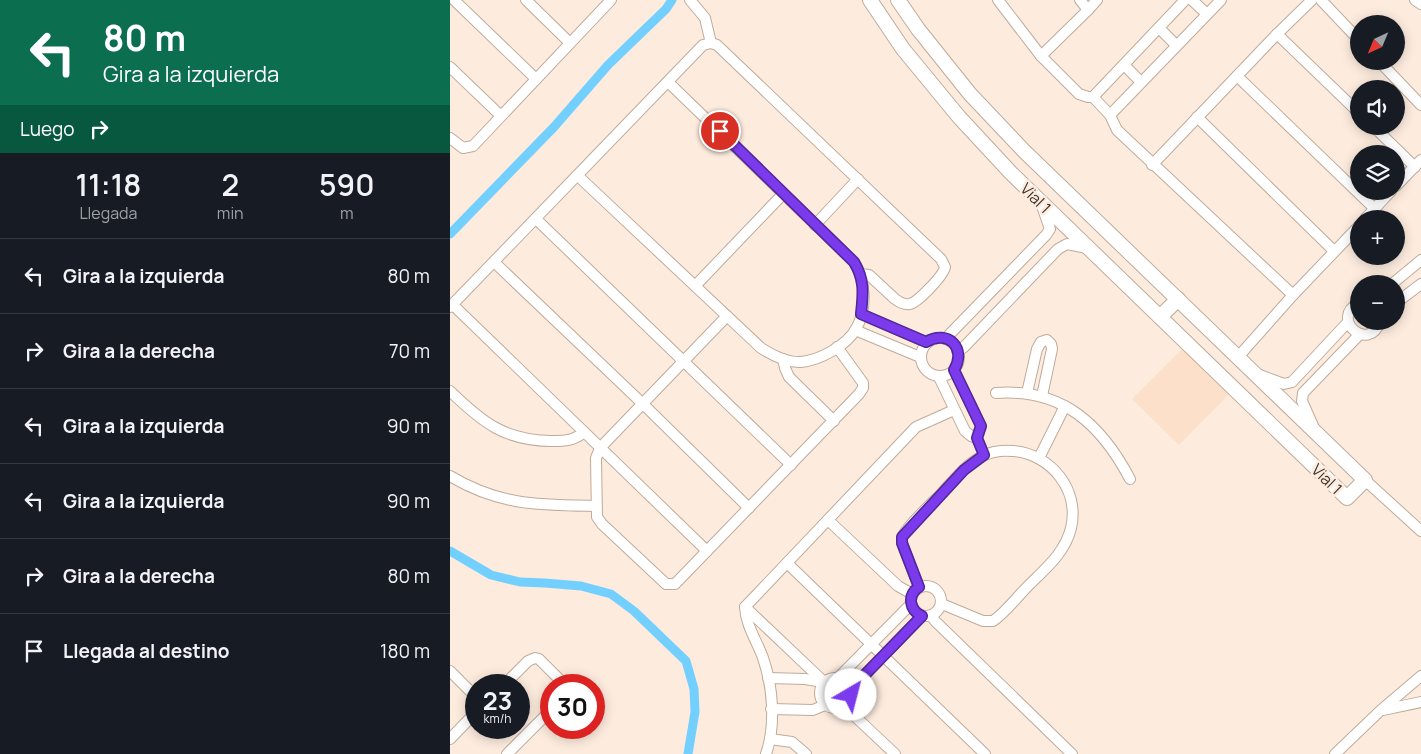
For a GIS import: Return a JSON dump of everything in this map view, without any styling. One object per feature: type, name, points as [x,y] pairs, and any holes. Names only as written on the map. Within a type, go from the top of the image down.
[{"type":"street","points":[[454,0],[536,79]]},
{"type":"street","points":[[526,0],[570,43]]},
{"type":"street","points":[[690,0],[705,18],[711,43]]},
{"type":"street","name":"Vial 1","points":[[870,0],[903,49],[959,117],[1041,203],[1347,498],[1365,480],[1024,151],[970,94],[918,29],[898,0]]},
{"type":"street","points":[[998,0],[1041,56],[1079,94],[1093,97],[1110,115],[1117,130],[1152,165],[1293,295]]},
{"type":"street","points":[[1080,0],[1088,10]]},
{"type":"street","points":[[1041,56],[1098,0]]},
{"type":"street","points":[[1192,0],[1207,14]]},
{"type":"street","points":[[1110,115],[1221,0]]},
{"type":"street","points":[[1152,165],[1312,0]]},
{"type":"street","points":[[1321,0],[1350,31]]},
{"type":"street","points":[[1415,0],[1421,4]]},
{"type":"street","points":[[450,138],[463,148],[473,146],[500,115],[570,43],[604,2]]},
{"type":"street","points":[[1093,97],[1159,28],[1179,2]]},
{"type":"street","points":[[1159,28],[1176,45]]},
{"type":"street","points":[[1277,34],[1350,104]]},
{"type":"street","points":[[707,551],[451,306],[703,45],[711,43],[717,45],[858,179],[941,259],[945,267],[943,274],[917,300],[908,304],[903,304],[895,299],[869,275],[860,274]]},
{"type":"street","points":[[1124,65],[1141,82]]},
{"type":"street","points":[[450,67],[500,115]]},
{"type":"street","points":[[1388,70],[1421,105]]},
{"type":"street","points":[[1237,76],[1375,208],[1383,200]]},
{"type":"street","points":[[578,176],[761,348],[783,359],[800,362],[821,356],[837,347],[855,330],[861,314],[864,291],[860,274],[854,262],[668,82]]},
{"type":"street","points":[[1197,117],[1334,251]]},
{"type":"street","points":[[1384,135],[1418,163],[1405,177]]},
{"type":"street","points":[[815,225],[858,179]]},
{"type":"street","points":[[695,286],[783,194]]},
{"type":"street","points":[[946,338],[956,346],[959,358],[954,370],[949,374],[939,377],[925,370],[920,357],[926,342],[932,339],[946,338],[1046,235],[1050,228],[1041,203]]},
{"type":"street","points":[[536,219],[791,465]]},
{"type":"street","points":[[1238,357],[1350,235]]},
{"type":"street","points":[[958,351],[1058,249],[1067,244],[1088,248]]},
{"type":"street","points":[[1403,275],[1421,260]]},
{"type":"street","points":[[494,262],[749,508]]},
{"type":"street","points":[[1405,296],[1421,284]]},
{"type":"street","points":[[1160,317],[1178,299]]},
{"type":"street","points":[[1350,311],[1348,322],[1352,330],[1368,335],[1376,330]]},
{"type":"street","points":[[861,314],[926,342]]},
{"type":"street","points":[[727,316],[600,448],[596,458],[597,517],[602,524],[666,584],[675,584],[859,394],[863,383],[837,347]]},
{"type":"street","points":[[1254,373],[1284,384],[1292,382],[1348,322]]},
{"type":"street","points":[[855,330],[920,357]]},
{"type":"street","points":[[1316,432],[1302,400],[1303,393],[1360,334]]},
{"type":"street","points":[[1027,393],[1037,349],[1041,342],[1047,340],[1051,344],[1052,349],[1042,396]]},
{"type":"street","points":[[783,359],[789,377],[834,421]]},
{"type":"street","points":[[954,370],[981,426],[977,438],[984,455]]},
{"type":"street","points":[[939,377],[965,431],[974,438],[977,438]]},
{"type":"street","points":[[450,391],[484,422],[520,439],[538,441],[573,440],[584,432]]},
{"type":"street","points":[[996,393],[1027,393],[1042,396],[1065,406],[1082,417],[1099,432],[1114,451],[1130,479]]},
{"type":"street","points":[[1039,458],[1065,406]]},
{"type":"street","points":[[766,754],[770,739],[771,709],[768,678],[763,658],[746,619],[745,607],[916,427],[954,410]]},
{"type":"street","points":[[942,604],[984,621],[993,621],[1062,549],[1071,528],[1072,502],[1067,488],[1057,472],[1039,458],[1027,453],[1010,451],[984,455],[964,470],[904,533],[902,543],[914,595],[915,611],[927,616],[942,629],[1072,754]]},
{"type":"street","points":[[450,476],[485,494],[512,502],[539,505],[596,506]]},
{"type":"street","points":[[1365,480],[1421,531]]},
{"type":"street","points":[[828,520],[898,586],[914,595]]},
{"type":"street","points":[[787,563],[985,754]]},
{"type":"street","points":[[838,678],[848,685],[850,699],[844,706],[834,709],[825,705],[820,696],[824,682],[828,679],[838,678],[914,595],[930,586],[936,588],[940,593],[942,604],[940,609],[927,616],[850,690]]},
{"type":"street","points":[[745,607],[824,682]]},
{"type":"street","points":[[515,674],[528,661],[535,658],[553,674]]},
{"type":"street","points":[[450,671],[465,686]]},
{"type":"street","points":[[1335,754],[1381,710],[1421,676]]},
{"type":"street","points":[[768,678],[805,678],[824,682]]},
{"type":"street","points":[[1381,710],[1421,702]]},
{"type":"street","points":[[771,709],[813,710],[825,705]]},
{"type":"street","points":[[844,706],[895,754]]},
{"type":"street","points":[[508,754],[540,721]]},
{"type":"street","points":[[450,739],[465,723]]},
{"type":"street","points":[[770,739],[792,742],[806,754]]},
{"type":"shaded area","points":[[1183,348],[1229,394],[1179,445],[1132,399]]},
{"type":"waterway","points":[[450,234],[554,127],[608,65],[666,9],[672,0]]},
{"type":"waterway","points":[[450,551],[491,575],[520,582],[581,586],[611,594],[634,611],[686,661],[694,689],[695,712],[688,754]]},
{"type":"route","points":[[720,131],[854,262],[860,274],[864,291],[861,314],[926,342],[939,337],[946,338],[956,346],[959,358],[954,370],[981,426],[977,438],[984,455],[964,470],[902,537],[902,543],[919,587],[912,594],[911,604],[915,611],[922,616],[850,690],[851,695]]}]
